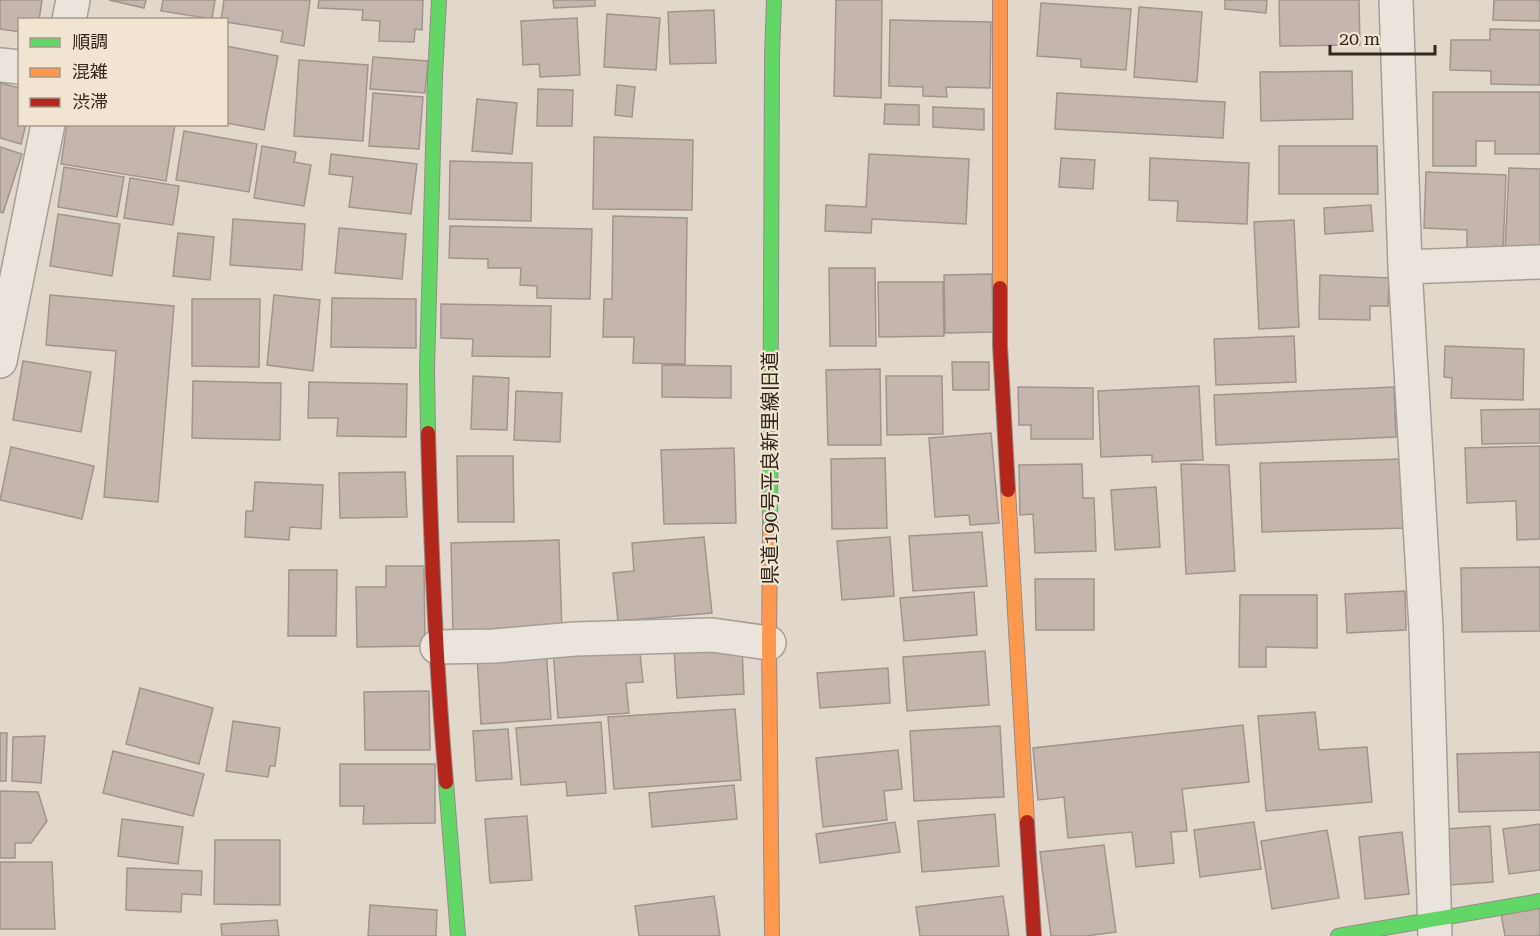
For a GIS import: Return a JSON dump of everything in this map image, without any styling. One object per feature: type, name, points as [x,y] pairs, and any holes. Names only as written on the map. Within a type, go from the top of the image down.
[{"type":"street","points":[[69,18],[73,0]]},
{"type":"street","points":[[439,0],[428,368],[430,503],[442,734],[458,936]]},
{"type":"street","name":"県道190号平良新里線旧道","points":[[772,936],[769,643],[774,0]]},
{"type":"street","points":[[1000,0],[1000,346],[1034,936]]},
{"type":"street","points":[[1396,0],[1406,267],[1426,628],[1435,928]]},
{"type":"street","points":[[0,64],[18,67]]},
{"type":"street","points":[[0,361],[48,126]]},
{"type":"street","points":[[1406,267],[1540,262]]},
{"type":"street","points":[[437,647],[494,646],[575,639],[712,635],[769,643]]},
{"type":"street","points":[[1338,936],[1435,928],[1540,901]]},
{"type":"building","points":[[0,0],[42,0],[39,18],[18,18],[18,32],[0,29]]},
{"type":"building","points":[[109,0],[146,0],[144,8]]},
{"type":"building","points":[[163,0],[215,0],[212,18],[161,11]]},
{"type":"building","points":[[224,0],[310,0],[304,46],[281,42],[283,31],[228,22],[228,18],[221,18]]},
{"type":"building","points":[[319,0],[423,0],[422,30],[415,29],[414,42],[379,41],[380,21],[362,20],[363,10],[318,8]]},
{"type":"building","points":[[553,0],[595,0],[595,6],[554,8]]},
{"type":"building","points":[[836,0],[882,0],[881,98],[834,96]]},
{"type":"building","points":[[1225,0],[1267,0],[1266,13],[1225,9]]},
{"type":"building","points":[[1279,0],[1359,0],[1360,45],[1280,46]]},
{"type":"building","points":[[1494,0],[1540,0],[1540,21],[1493,20]]},
{"type":"building","points":[[1041,3],[1131,9],[1126,70],[1081,67],[1081,59],[1037,56]]},
{"type":"building","points":[[1139,7],[1202,12],[1197,82],[1134,77]]},
{"type":"building","points":[[714,10],[716,63],[670,64],[668,12]]},
{"type":"building","points":[[607,14],[660,18],[656,70],[604,67]]},
{"type":"building","points":[[577,18],[580,75],[540,77],[539,64],[523,65],[521,21]]},
{"type":"building","points":[[890,20],[991,22],[990,88],[946,87],[947,97],[923,96],[923,87],[889,86]]},
{"type":"building","points":[[1490,29],[1540,30],[1540,85],[1491,84],[1491,71],[1450,70],[1451,40],[1490,40]]},
{"type":"building","points":[[228,46],[278,56],[264,130],[228,123]]},
{"type":"building","points":[[373,57],[428,61],[425,93],[370,89]]},
{"type":"building","points":[[299,60],[368,65],[363,141],[294,136]]},
{"type":"building","points":[[1352,71],[1353,119],[1261,121],[1260,72]]},
{"type":"building","points":[[0,83],[18,88],[18,126],[26,126],[21,144],[0,138]]},
{"type":"building","points":[[617,85],[635,87],[632,117],[615,115]]},
{"type":"building","points":[[538,89],[573,90],[572,126],[537,126]]},
{"type":"building","points":[[1433,92],[1540,92],[1540,154],[1495,154],[1495,141],[1476,141],[1476,166],[1433,166]]},
{"type":"building","points":[[373,93],[423,97],[419,149],[369,146]]},
{"type":"building","points":[[1057,93],[1225,102],[1223,138],[1055,129]]},
{"type":"building","points":[[477,99],[517,103],[512,154],[472,151]]},
{"type":"building","points":[[885,104],[919,105],[919,125],[884,124]]},
{"type":"building","points":[[933,107],[984,109],[984,130],[933,127]]},
{"type":"building","points":[[67,126],[175,126],[166,181],[61,164]]},
{"type":"building","points":[[184,131],[257,144],[249,192],[176,180]]},
{"type":"building","points":[[594,137],[693,140],[692,210],[593,209]]},
{"type":"building","points":[[262,146],[296,152],[294,162],[311,165],[304,206],[254,198]]},
{"type":"building","points":[[1279,146],[1377,146],[1378,194],[1279,194]]},
{"type":"building","points":[[0,147],[22,154],[3,213],[0,212]]},
{"type":"building","points":[[331,154],[417,164],[411,214],[349,207],[353,177],[329,174]]},
{"type":"building","points":[[869,154],[969,159],[966,224],[872,219],[871,233],[825,231],[826,205],[866,207]]},
{"type":"building","points":[[1061,158],[1095,160],[1093,189],[1059,187]]},
{"type":"building","points":[[1150,158],[1249,163],[1247,224],[1177,221],[1178,201],[1149,200]]},
{"type":"building","points":[[450,161],[532,163],[531,221],[449,219]]},
{"type":"building","points":[[64,167],[124,177],[117,217],[58,207]]},
{"type":"building","points":[[1509,168],[1540,169],[1540,253],[1505,250]]},
{"type":"building","points":[[1426,172],[1506,175],[1503,251],[1467,250],[1467,230],[1424,228]]},
{"type":"building","points":[[130,178],[179,186],[173,225],[124,218]]},
{"type":"building","points":[[1371,205],[1373,231],[1325,234],[1324,208]]},
{"type":"building","points":[[58,214],[120,224],[112,276],[50,266]]},
{"type":"building","points":[[613,216],[687,218],[685,364],[633,363],[634,337],[603,337],[604,299],[612,299]]},
{"type":"building","points":[[233,219],[305,224],[302,270],[230,265]]},
{"type":"building","points":[[1294,220],[1299,327],[1259,329],[1254,222]]},
{"type":"building","points":[[450,226],[592,229],[590,299],[537,298],[537,286],[520,285],[521,268],[488,268],[488,259],[449,258]]},
{"type":"building","points":[[339,228],[406,234],[402,279],[335,273]]},
{"type":"building","points":[[178,233],[214,237],[210,280],[173,276]]},
{"type":"building","points":[[829,268],[875,268],[876,346],[830,346]]},
{"type":"building","points":[[992,274],[993,332],[945,333],[944,275]]},
{"type":"building","points":[[1320,275],[1389,278],[1388,306],[1370,306],[1370,320],[1319,319]]},
{"type":"building","points":[[878,282],[943,282],[944,336],[879,337]]},
{"type":"building","points":[[50,295],[174,306],[158,502],[104,497],[116,351],[46,345]]},
{"type":"building","points":[[274,295],[320,300],[313,371],[267,365]]},
{"type":"building","points":[[332,298],[416,299],[416,348],[331,347]]},
{"type":"building","points":[[192,299],[260,299],[259,367],[192,366]]},
{"type":"building","points":[[441,304],[551,306],[550,357],[472,356],[473,339],[441,338]]},
{"type":"building","points":[[1294,336],[1296,382],[1216,385],[1214,339]]},
{"type":"building","points":[[1445,346],[1524,349],[1523,400],[1451,398],[1452,378],[1444,377]]},
{"type":"building","points":[[23,361],[91,372],[81,432],[13,420]]},
{"type":"building","points":[[952,362],[989,362],[989,390],[953,390]]},
{"type":"building","points":[[662,365],[731,366],[731,398],[662,397]]},
{"type":"building","points":[[880,369],[881,445],[828,445],[826,370]]},
{"type":"building","points":[[473,376],[509,378],[507,430],[471,429]]},
{"type":"building","points":[[886,376],[942,376],[943,434],[887,435]]},
{"type":"building","points":[[193,381],[281,383],[280,440],[192,438]]},
{"type":"building","points":[[309,382],[407,384],[406,437],[337,436],[338,418],[308,418]]},
{"type":"building","points":[[1199,386],[1203,460],[1152,462],[1152,455],[1101,457],[1098,391]]},
{"type":"building","points":[[1018,387],[1093,388],[1093,439],[1031,439],[1031,425],[1019,425]]},
{"type":"building","points":[[1394,387],[1396,437],[1216,445],[1214,395]]},
{"type":"building","points":[[516,391],[562,393],[560,442],[514,440]]},
{"type":"building","points":[[1540,409],[1540,443],[1482,444],[1481,410]]},
{"type":"building","points":[[991,433],[999,523],[970,525],[969,515],[935,517],[929,438]]},
{"type":"building","points":[[1540,446],[1540,539],[1517,540],[1516,501],[1467,503],[1465,448]]},
{"type":"building","points":[[11,447],[94,466],[82,519],[0,500]]},
{"type":"building","points":[[734,448],[736,523],[664,524],[661,450]]},
{"type":"building","points":[[457,456],[513,456],[514,522],[458,522]]},
{"type":"building","points":[[885,458],[887,528],[832,529],[831,459]]},
{"type":"building","points":[[1404,459],[1406,528],[1262,532],[1260,463]]},
{"type":"building","points":[[1082,464],[1083,498],[1094,498],[1096,551],[1035,553],[1033,514],[1020,515],[1019,465]]},
{"type":"building","points":[[1181,464],[1229,465],[1235,571],[1186,574]]},
{"type":"building","points":[[405,472],[407,517],[340,518],[339,473]]},
{"type":"building","points":[[255,482],[323,485],[321,529],[290,527],[289,540],[245,537],[246,511],[253,511]]},
{"type":"building","points":[[1156,487],[1160,547],[1115,550],[1111,490]]},
{"type":"building","points":[[982,532],[987,586],[913,591],[909,536]]},
{"type":"building","points":[[704,537],[712,613],[618,621],[613,573],[634,571],[632,543]]},
{"type":"building","points":[[890,537],[894,596],[842,600],[837,541]]},
{"type":"building","points":[[559,540],[562,632],[453,634],[451,543]]},
{"type":"building","points":[[386,566],[424,566],[425,646],[357,647],[356,587],[386,587]]},
{"type":"building","points":[[1540,567],[1540,631],[1462,632],[1461,568]]},
{"type":"building","points":[[289,570],[337,570],[336,636],[288,636]]},
{"type":"building","points":[[1035,579],[1094,579],[1094,630],[1036,630]]},
{"type":"building","points":[[1405,591],[1406,630],[1347,633],[1345,594]]},
{"type":"building","points":[[974,592],[977,635],[904,641],[900,598]]},
{"type":"building","points":[[1240,595],[1317,595],[1317,648],[1266,647],[1266,667],[1239,667]]},
{"type":"building","points":[[639,644],[643,682],[626,683],[629,713],[558,718],[553,649]]},
{"type":"building","points":[[742,646],[744,694],[677,698],[674,649]]},
{"type":"building","points":[[546,650],[551,719],[481,724],[477,655]]},
{"type":"building","points":[[985,651],[989,705],[907,711],[903,657]]},
{"type":"building","points":[[888,668],[890,703],[820,708],[817,673]]},
{"type":"building","points":[[140,688],[213,708],[199,764],[126,744]]},
{"type":"building","points":[[429,691],[430,750],[365,750],[364,692]]},
{"type":"building","points":[[735,709],[741,780],[614,789],[608,717]]},
{"type":"building","points":[[1315,712],[1319,750],[1367,747],[1372,802],[1266,811],[1258,716]]},
{"type":"building","points":[[233,721],[280,728],[275,766],[270,766],[268,777],[226,771]]},
{"type":"building","points":[[601,722],[606,793],[567,796],[566,782],[521,785],[516,728]]},
{"type":"building","points":[[1243,725],[1249,782],[1182,789],[1187,831],[1171,832],[1174,863],[1136,867],[1132,832],[1068,838],[1064,797],[1038,800],[1033,748]]},
{"type":"building","points":[[1000,726],[1004,797],[914,801],[910,731]]},
{"type":"building","points":[[508,729],[512,779],[476,781],[473,731]]},
{"type":"building","points":[[0,733],[7,733],[6,781],[0,781]]},
{"type":"building","points":[[45,736],[41,783],[12,781],[13,737]]},
{"type":"building","points":[[898,750],[902,789],[884,791],[887,820],[823,827],[816,758]]},
{"type":"building","points":[[113,751],[204,774],[193,816],[103,793]]},
{"type":"building","points":[[1540,752],[1540,810],[1459,812],[1457,754]]},
{"type":"building","points":[[340,764],[435,764],[435,823],[363,824],[364,806],[340,806]]},
{"type":"building","points":[[734,785],[737,819],[652,827],[649,793]]},
{"type":"building","points":[[0,791],[38,792],[47,821],[31,843],[15,843],[15,858],[0,858]]},
{"type":"building","points":[[995,814],[999,866],[922,872],[918,821]]},
{"type":"building","points":[[527,816],[532,880],[490,883],[485,819]]},
{"type":"building","points":[[122,819],[183,827],[178,864],[118,856]]},
{"type":"building","points":[[895,822],[900,852],[820,863],[816,834]]},
{"type":"building","points":[[1254,822],[1261,869],[1200,877],[1194,830]]},
{"type":"building","points":[[1540,824],[1540,870],[1509,874],[1503,829]]},
{"type":"building","points":[[1490,826],[1493,882],[1449,885],[1446,829]]},
{"type":"building","points":[[1327,830],[1339,898],[1272,909],[1261,841]]},
{"type":"building","points":[[1402,832],[1409,894],[1365,899],[1359,837]]},
{"type":"building","points":[[215,840],[280,840],[280,905],[214,904]]},
{"type":"building","points":[[1104,845],[1116,932],[1085,936],[1051,936],[1040,852]]},
{"type":"building","points":[[0,862],[52,862],[55,929],[0,929]]},
{"type":"building","points":[[127,868],[202,871],[201,895],[182,894],[181,912],[126,910]]},
{"type":"building","points":[[714,896],[720,936],[639,936],[635,906]]},
{"type":"building","points":[[1003,896],[1009,936],[920,936],[916,907]]},
{"type":"building","points":[[1540,902],[1540,936],[1505,936],[1500,908]]},
{"type":"building","points":[[370,905],[437,910],[436,936],[368,936]]},
{"type":"building","points":[[277,920],[279,936],[222,936],[221,924]]},
{"type":"traffic: fast","points":[[428,433],[427,368],[439,0]]},
{"type":"traffic: fast","points":[[770,531],[774,0]]},
{"type":"traffic: fast","points":[[446,782],[458,936]]},
{"type":"traffic: fast","points":[[1338,936],[1540,901]]},
{"type":"traffic: slow","points":[[1000,0],[1000,288]]},
{"type":"traffic: slow","points":[[1008,490],[1027,822]]},
{"type":"traffic: slow","points":[[770,531],[772,936]]},
{"type":"traffic: jam","points":[[1000,288],[1000,346],[1008,490]]},
{"type":"traffic: jam","points":[[428,433],[434,608],[446,782]]},
{"type":"traffic: jam","points":[[1027,822],[1034,936]]}]
